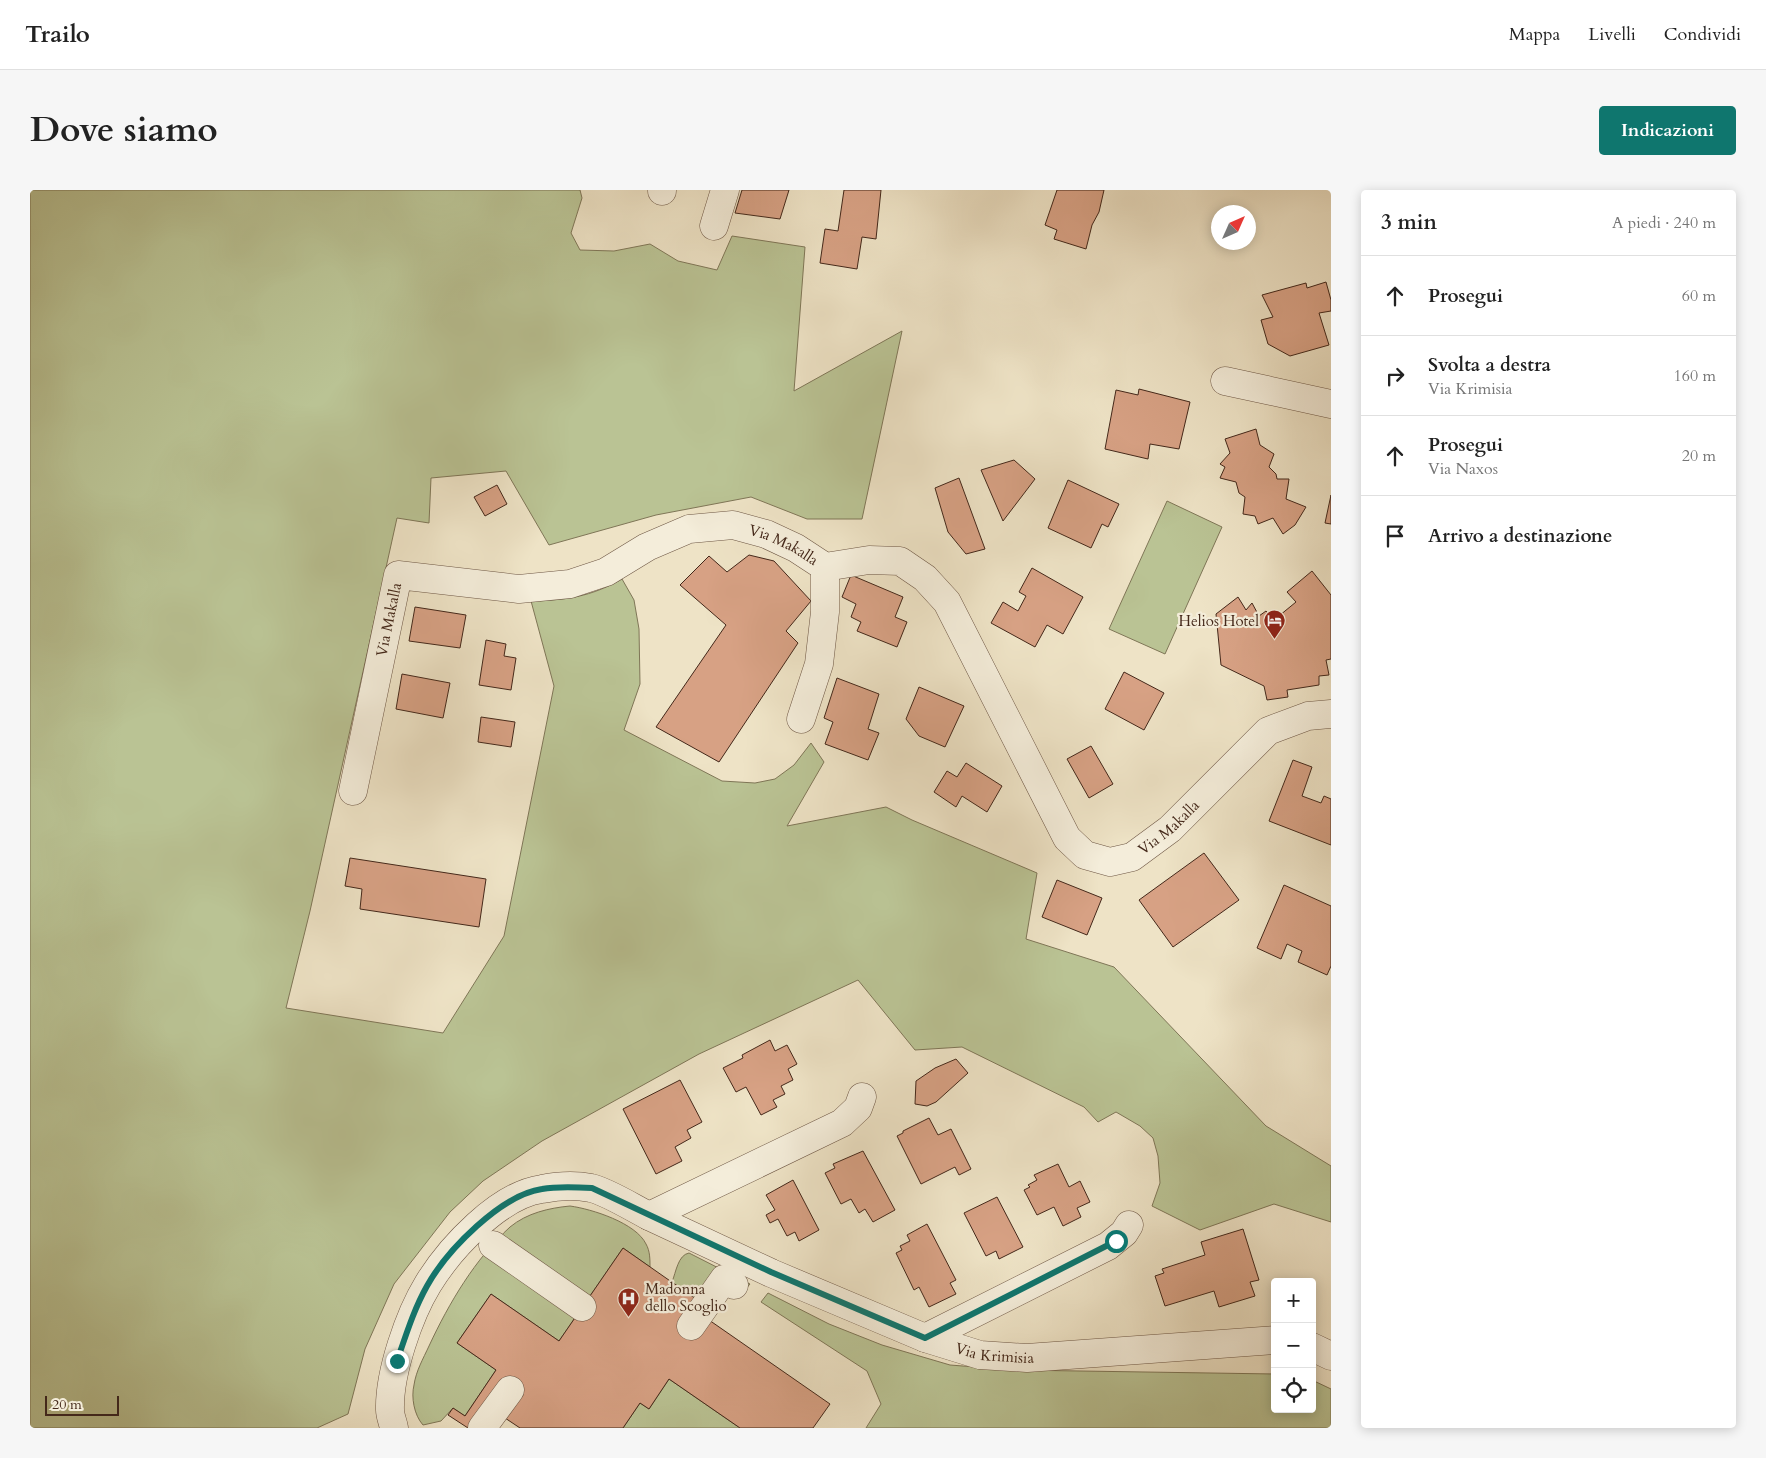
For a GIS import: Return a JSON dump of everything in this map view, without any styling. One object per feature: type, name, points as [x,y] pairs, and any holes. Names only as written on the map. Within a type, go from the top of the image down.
[{"type":"street","points":[[714,226],[725,190]]},
{"type":"street","points":[[1225,381],[1331,404]]},
{"type":"street","name":"Via Makalla","points":[[353,791],[398,574],[519,589],[570,584],[606,572],[647,547],[690,529],[733,525],[766,534],[796,548],[825,567],[869,560],[900,561],[926,578],[947,602],[1067,838],[1085,855],[1110,862],[1132,856],[1170,829],[1268,731],[1308,716],[1331,714]]},
{"type":"street","points":[[801,719],[818,664],[825,612],[825,567]]},
{"type":"street","points":[[649,1216],[842,1123],[852,1116],[858,1108],[862,1097]]},
{"type":"street","name":"Via Krimisia","points":[[394,1428],[390,1411],[391,1391],[397,1361],[409,1325],[427,1286],[462,1241],[487,1217],[512,1200],[540,1189],[592,1188],[771,1272],[925,1338],[980,1355],[1027,1358],[1271,1340]]},
{"type":"street","points":[[925,1338],[1108,1246],[1124,1233],[1129,1225]]},
{"type":"street","points":[[493,1245],[582,1307]]},
{"type":"street","points":[[691,1326],[724,1279],[734,1285]]},
{"type":"street","points":[[1316,1349],[1331,1356]]},
{"type":"street","points":[[482,1428],[510,1390]]},
{"type":"green space","points":[[30,190],[580,190],[582,198],[571,233],[580,250],[614,251],[650,244],[678,261],[717,270],[732,236],[805,247],[794,391],[902,331],[862,519],[807,519],[751,497],[656,515],[549,545],[506,471],[431,478],[429,523],[397,518],[310,911],[286,1008],[443,1033],[504,936],[554,686],[531,601],[556,600],[589,594],[622,579],[634,600],[639,629],[640,684],[624,730],[722,781],[755,783],[775,779],[794,765],[811,743],[824,762],[787,826],[886,807],[1037,873],[1026,939],[1114,967],[1266,1126],[1331,1166],[1331,1222],[1274,1204],[1200,1230],[1152,1206],[1160,1183],[1158,1156],[1153,1138],[1140,1126],[1116,1112],[1098,1122],[1084,1107],[962,1047],[915,1050],[858,980],[699,1054],[542,1141],[483,1181],[450,1212],[394,1284],[365,1349],[348,1414],[317,1428],[30,1428]]},
{"type":"green space","points":[[1167,501],[1222,527],[1165,654],[1109,629]]},
{"type":"green space","points":[[570,1206],[590,1210],[613,1218],[641,1236],[650,1255],[650,1267],[623,1248],[559,1341],[491,1294],[457,1343],[496,1370],[465,1416],[453,1408],[441,1421],[423,1425],[415,1411],[413,1400],[416,1375],[454,1298],[474,1267],[497,1240],[517,1222],[538,1212]]},
{"type":"green space","points":[[689,1253],[750,1284],[744,1291],[696,1299],[672,1282],[680,1260],[685,1254]]},
{"type":"green space","points":[[768,1293],[829,1324],[882,1345],[950,1365],[1014,1370],[1271,1374],[1271,1413],[1316,1413],[1316,1382],[1331,1389],[1331,1428],[866,1428],[881,1404],[867,1371],[761,1302]]},
{"type":"green space","points":[[669,1379],[740,1428],[623,1428],[640,1403],[649,1409]]},
{"type":"building","points":[[742,190],[789,190],[780,219],[735,213]]},
{"type":"building","points":[[844,190],[881,190],[876,239],[862,237],[857,269],[820,263],[825,229],[838,231]]},
{"type":"building","points":[[1057,190],[1104,190],[1099,212],[1092,225],[1086,249],[1054,239],[1057,230],[1045,225]]},
{"type":"building","points":[[1326,282],[1331,300],[1331,311],[1319,313],[1329,345],[1290,356],[1268,344],[1261,320],[1273,317],[1262,295],[1306,283],[1307,288]]},
{"type":"building","points":[[1139,389],[1190,402],[1179,449],[1150,444],[1148,459],[1105,449],[1116,390],[1138,395]]},
{"type":"building","points":[[1256,429],[1260,445],[1274,454],[1269,467],[1276,474],[1277,479],[1289,479],[1286,499],[1306,507],[1295,525],[1283,534],[1273,518],[1258,524],[1255,516],[1243,514],[1245,497],[1239,493],[1236,482],[1220,478],[1225,467],[1220,464],[1230,453],[1225,439]]},
{"type":"building","points":[[1014,460],[1035,479],[1003,521],[981,470]]},
{"type":"building","points":[[959,478],[985,549],[966,554],[948,532],[935,488]]},
{"type":"building","points":[[1068,480],[1119,504],[1108,527],[1102,524],[1091,548],[1048,528]]},
{"type":"building","points":[[497,485],[507,504],[485,516],[474,497]]},
{"type":"building","points":[[1331,495],[1331,524],[1325,523]]},
{"type":"building","points":[[749,555],[774,561],[811,601],[786,631],[798,643],[719,762],[656,727],[726,625],[680,585],[709,556],[727,572]]},
{"type":"building","points":[[1032,568],[1083,597],[1063,634],[1047,625],[1035,647],[991,623],[1003,602],[1018,611],[1026,596],[1019,592]]},
{"type":"building","name":"Helios Hotel","points":[[1312,571],[1331,595],[1331,659],[1326,660],[1329,675],[1319,676],[1319,685],[1287,690],[1288,697],[1267,700],[1264,686],[1221,665],[1216,614],[1238,597],[1246,610],[1252,603],[1259,616],[1266,611],[1274,620],[1296,602],[1287,592]]},
{"type":"building","points":[[851,575],[903,597],[895,617],[907,622],[897,647],[857,631],[861,622],[851,617],[856,604],[842,597]]},
{"type":"building","points":[[415,607],[466,615],[460,648],[409,641]]},
{"type":"building","points":[[486,640],[506,644],[504,656],[516,658],[511,690],[479,685]]},
{"type":"building","points":[[1124,672],[1164,693],[1144,730],[1105,709]]},
{"type":"building","points":[[402,674],[450,683],[443,718],[396,709]]},
{"type":"building","points":[[837,678],[879,694],[868,729],[879,733],[868,760],[825,744],[833,722],[824,718]]},
{"type":"building","points":[[919,687],[964,706],[945,747],[919,736],[906,719]]},
{"type":"building","points":[[481,717],[515,722],[511,747],[478,742]]},
{"type":"building","points":[[1091,746],[1113,784],[1089,798],[1067,759]]},
{"type":"building","points":[[1293,760],[1312,767],[1302,796],[1321,803],[1324,796],[1331,799],[1331,845],[1269,821]]},
{"type":"building","points":[[966,763],[1002,786],[987,812],[962,796],[956,807],[934,792],[947,771],[957,777]]},
{"type":"building","points":[[1204,853],[1239,900],[1173,947],[1139,900]]},
{"type":"building","points":[[350,858],[486,879],[479,927],[360,909],[362,889],[345,886]]},
{"type":"building","points":[[1057,880],[1102,898],[1087,935],[1042,917]]},
{"type":"building","points":[[1284,885],[1331,906],[1331,966],[1327,975],[1298,962],[1302,951],[1287,944],[1281,959],[1257,948]]},
{"type":"building","points":[[770,1040],[775,1051],[787,1045],[797,1064],[788,1069],[793,1080],[781,1086],[785,1094],[773,1100],[777,1107],[761,1115],[746,1087],[736,1092],[723,1068],[743,1058],[742,1055]]},
{"type":"building","points":[[956,1059],[968,1073],[936,1102],[927,1106],[915,1104],[916,1081],[935,1068]]},
{"type":"building","points":[[680,1080],[702,1122],[687,1130],[691,1138],[675,1147],[682,1161],[656,1174],[623,1109]]},
{"type":"building","points":[[929,1118],[938,1135],[951,1129],[971,1169],[959,1175],[955,1167],[921,1184],[897,1136]]},
{"type":"building","points":[[863,1151],[895,1210],[873,1222],[865,1209],[859,1213],[851,1199],[841,1204],[825,1173],[835,1168],[833,1164]]},
{"type":"building","points":[[1058,1164],[1069,1187],[1080,1181],[1090,1202],[1077,1208],[1081,1217],[1063,1226],[1054,1207],[1037,1215],[1024,1190],[1030,1187],[1028,1185],[1037,1180],[1034,1175]]},
{"type":"building","points":[[793,1180],[819,1230],[799,1241],[795,1232],[787,1236],[778,1219],[770,1223],[766,1215],[775,1210],[766,1195]]},
{"type":"building","points":[[997,1197],[1023,1247],[999,1259],[996,1251],[986,1256],[964,1213]]},
{"type":"building","points":[[927,1224],[956,1280],[950,1283],[956,1294],[929,1307],[919,1287],[914,1290],[896,1253],[902,1250],[900,1246],[910,1241],[907,1235]]},
{"type":"building","points":[[1243,1229],[1259,1280],[1250,1282],[1255,1296],[1219,1307],[1214,1291],[1165,1306],[1155,1276],[1164,1273],[1162,1269],[1205,1255],[1201,1242]]},
{"type":"building","points":[[623,1248],[696,1299],[709,1320],[830,1404],[813,1428],[740,1428],[669,1379],[649,1409],[640,1403],[623,1428],[520,1428],[505,1418],[475,1428],[468,1428],[448,1415],[453,1408],[465,1416],[496,1370],[457,1343],[491,1294],[559,1341]]},
{"type":"place","name":"Helios Hotel","points":[[1275,640]]},
{"type":"place","name":"Madonna dello Scoglio","points":[[629,1317]]},
{"type":"route","points":[[397,1361],[409,1325],[427,1286],[440,1267],[462,1241],[487,1217],[512,1200],[540,1189],[592,1188],[771,1272],[925,1338],[1116,1241]]}]
